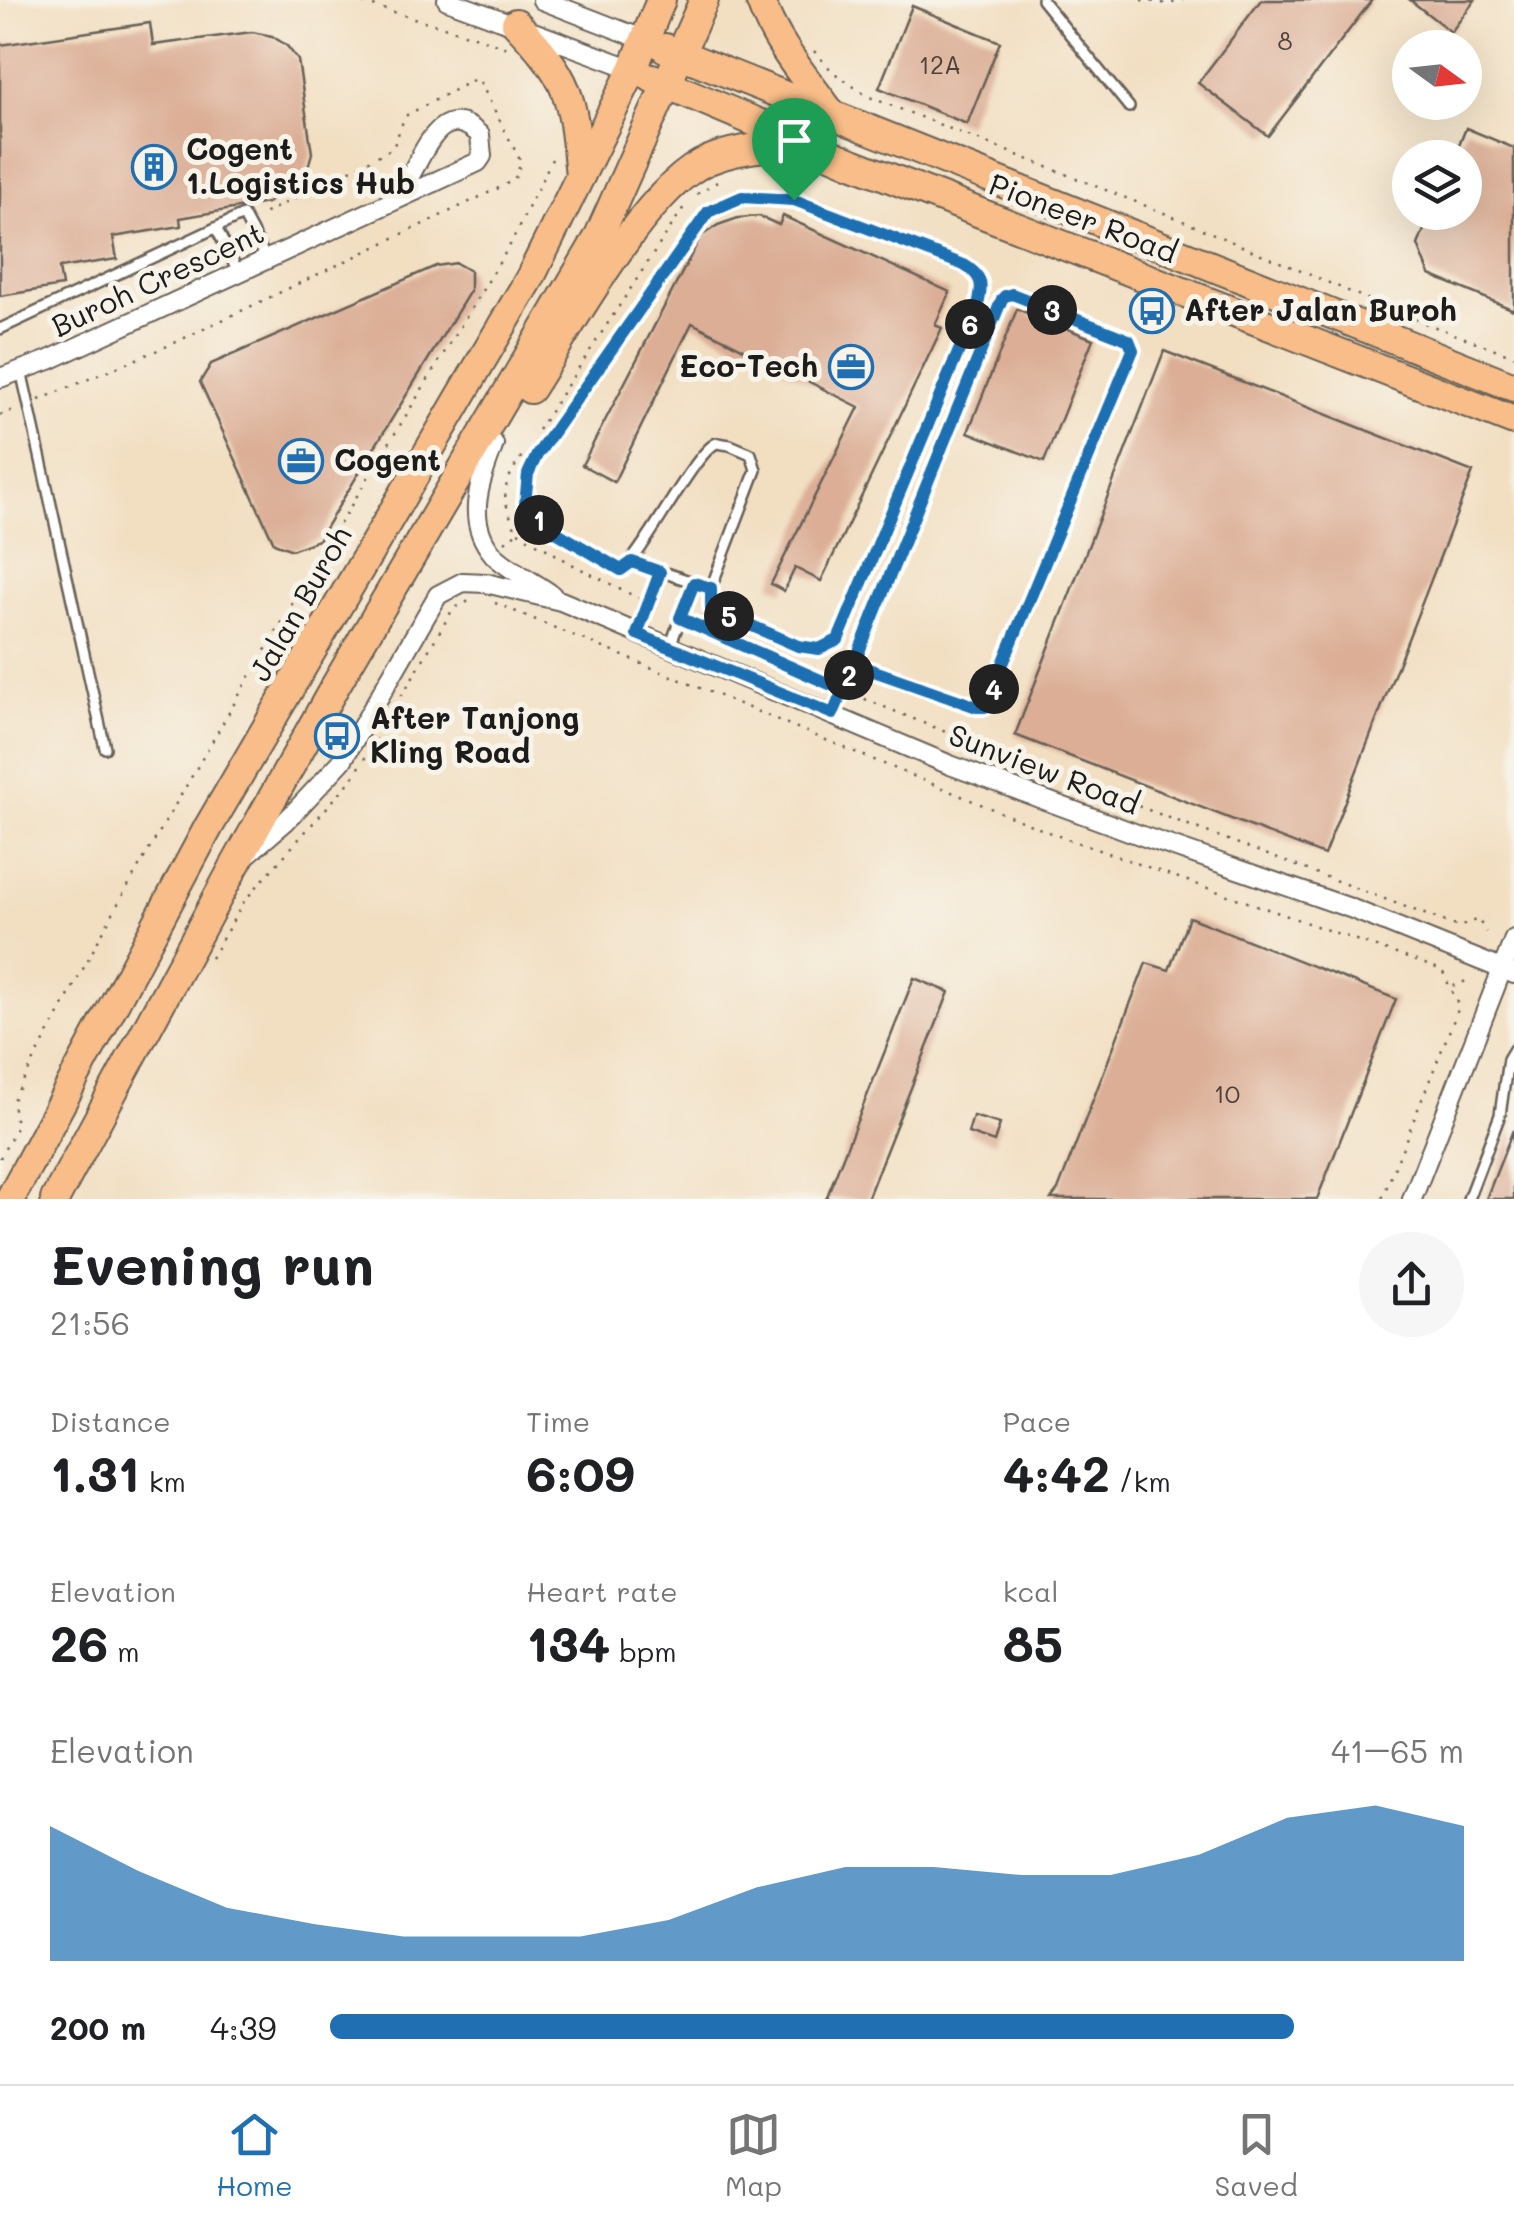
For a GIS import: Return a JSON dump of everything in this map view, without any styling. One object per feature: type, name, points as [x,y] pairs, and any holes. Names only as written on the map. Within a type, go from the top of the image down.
[{"type":"main road","points":[[645,40],[662,0]]},
{"type":"main road","points":[[56,1199],[234,865],[598,238],[704,0]]},
{"type":"main road","points":[[760,0],[790,56],[833,116]]},
{"type":"main road","points":[[516,24],[552,60],[562,76],[574,120],[580,178]]},
{"type":"main road","name":"Pioneer Road","points":[[645,40],[1514,387]]},
{"type":"main road","name":"Jalan Buroh","points":[[10,1199],[209,826],[530,278],[645,40]]},
{"type":"main road","name":"Pioneer Road","points":[[632,69],[800,142],[1514,421]]},
{"type":"main road","points":[[420,540],[494,444],[622,248],[663,194],[706,160],[741,150],[800,142]]},
{"type":"street","points":[[447,0],[632,69]]},
{"type":"street","points":[[542,0],[645,40]]},
{"type":"street","name":"Buroh Crescent","points":[[0,378],[239,274],[478,162],[482,156],[480,134],[471,126],[460,124],[439,129],[391,200]]},
{"type":"street","name":"Sunview Road","points":[[494,444],[476,493],[481,529],[494,554],[561,601]]},
{"type":"street","name":"Sunview Road","points":[[234,865],[285,822],[342,761],[438,595],[463,582],[486,583],[561,601],[950,765],[1350,908],[1508,971]]},
{"type":"street","points":[[1412,1199],[1508,971],[1514,939]]},
{"type":"lane","points":[[1042,0],[1129,106]]},
{"type":"lane","points":[[742,197],[794,200],[975,272],[982,286],[978,305],[838,640],[819,649],[798,646],[711,608],[711,588],[756,470],[751,454],[730,444],[710,446],[702,453],[632,562],[621,570],[544,525],[525,504],[528,474],[537,455],[708,212],[742,197]]},
{"type":"lane","points":[[0,329],[216,228],[245,219],[266,260]]},
{"type":"lane","points":[[216,228],[239,274]]},
{"type":"lane","points":[[833,714],[1005,296],[1012,294],[1132,342],[1133,350],[985,707],[854,664]]},
{"type":"lane","points":[[20,370],[105,748]]},
{"type":"lane","points":[[632,562],[711,588]]},
{"type":"lane","points":[[637,634],[660,572]]},
{"type":"lane","points":[[669,647],[694,583]]},
{"type":"lane","points":[[1468,1199],[1500,1115],[1508,1059],[1514,1049]]},
{"type":"path","points":[[353,0],[518,53]]},
{"type":"path","points":[[1141,0],[1169,4],[1182,0]]},
{"type":"path","points":[[807,44],[832,72],[867,96],[1514,356]]},
{"type":"path","points":[[0,415],[172,344],[504,185],[518,175],[520,160],[480,82],[475,80],[405,116],[393,148],[245,219]]},
{"type":"path","points":[[0,1158],[16,1128],[13,1100],[121,898],[316,563],[510,245],[558,145]]},
{"type":"path","points":[[516,532],[650,604]]},
{"type":"path","points":[[494,602],[1053,834],[1442,970],[1459,1007],[1382,1199]]},
{"type":"path","points":[[680,618],[997,753],[1459,927],[1478,918],[1486,932]]},
{"type":"path","points":[[1450,988],[1466,981]]},
{"type":"building","points":[[1261,0],[1372,0],[1268,136],[1198,83]]},
{"type":"building","points":[[1410,0],[1475,0],[1452,30]]},
{"type":"building","points":[[912,6],[1000,42],[967,124],[879,88]]},
{"type":"building","name":"Cogent 1.Logistics Hub","points":[[150,23],[153,45],[252,32],[272,36],[287,46],[298,60],[312,153],[304,181],[267,203],[180,218],[181,226],[113,237],[117,259],[59,268],[62,286],[0,296],[0,45]]},
{"type":"building","points":[[1466,128],[1514,148],[1514,310],[1430,275],[1418,245],[1424,230],[1482,230],[1482,140],[1461,140]]},
{"type":"building","name":"Eco-Tech","points":[[759,216],[779,225],[783,216],[950,292],[935,325],[942,328],[821,581],[795,568],[784,591],[771,584],[859,407],[692,323],[614,482],[582,465],[701,236],[738,218]]},
{"type":"building","name":"Cogent","points":[[456,263],[470,271],[470,291],[318,540],[292,550],[274,543],[200,382],[211,364],[436,266]]},
{"type":"building","points":[[1017,309],[1093,339],[1044,462],[968,432]]},
{"type":"building","points":[[1164,351],[1473,472],[1324,855],[1015,735]]},
{"type":"building","points":[[1189,917],[1396,999],[1317,1199],[1051,1199],[1058,1190],[1146,963],[1169,970]]},
{"type":"building","points":[[914,978],[949,992],[867,1199],[826,1199]]},
{"type":"building","points":[[973,1116],[1000,1124],[994,1142],[968,1133]]},
{"type":"building","points":[[1513,1130],[1514,1199],[1486,1199]]},
{"type":"place","name":"Cogent 1.Logistics Hub","points":[[154,167]]},
{"type":"place","name":"After Jalan Buroh","points":[[1152,311]]},
{"type":"place","name":"Eco-Tech","points":[[851,367]]},
{"type":"place","name":"Cogent","points":[[301,461]]},
{"type":"place","name":"After Tanjong Kling Road","points":[[337,736]]},
{"type":"route","points":[[794,200],[742,197],[708,212],[537,455],[528,474],[525,504],[544,525],[621,570],[632,562],[660,572],[637,634],[833,714],[854,664],[1002,299],[1012,294],[1129,340],[1133,350],[985,707],[854,664],[843,690],[680,618],[694,583],[711,588],[711,608],[798,646],[819,649],[838,640],[978,305],[980,278],[964,265],[794,200]]}]
